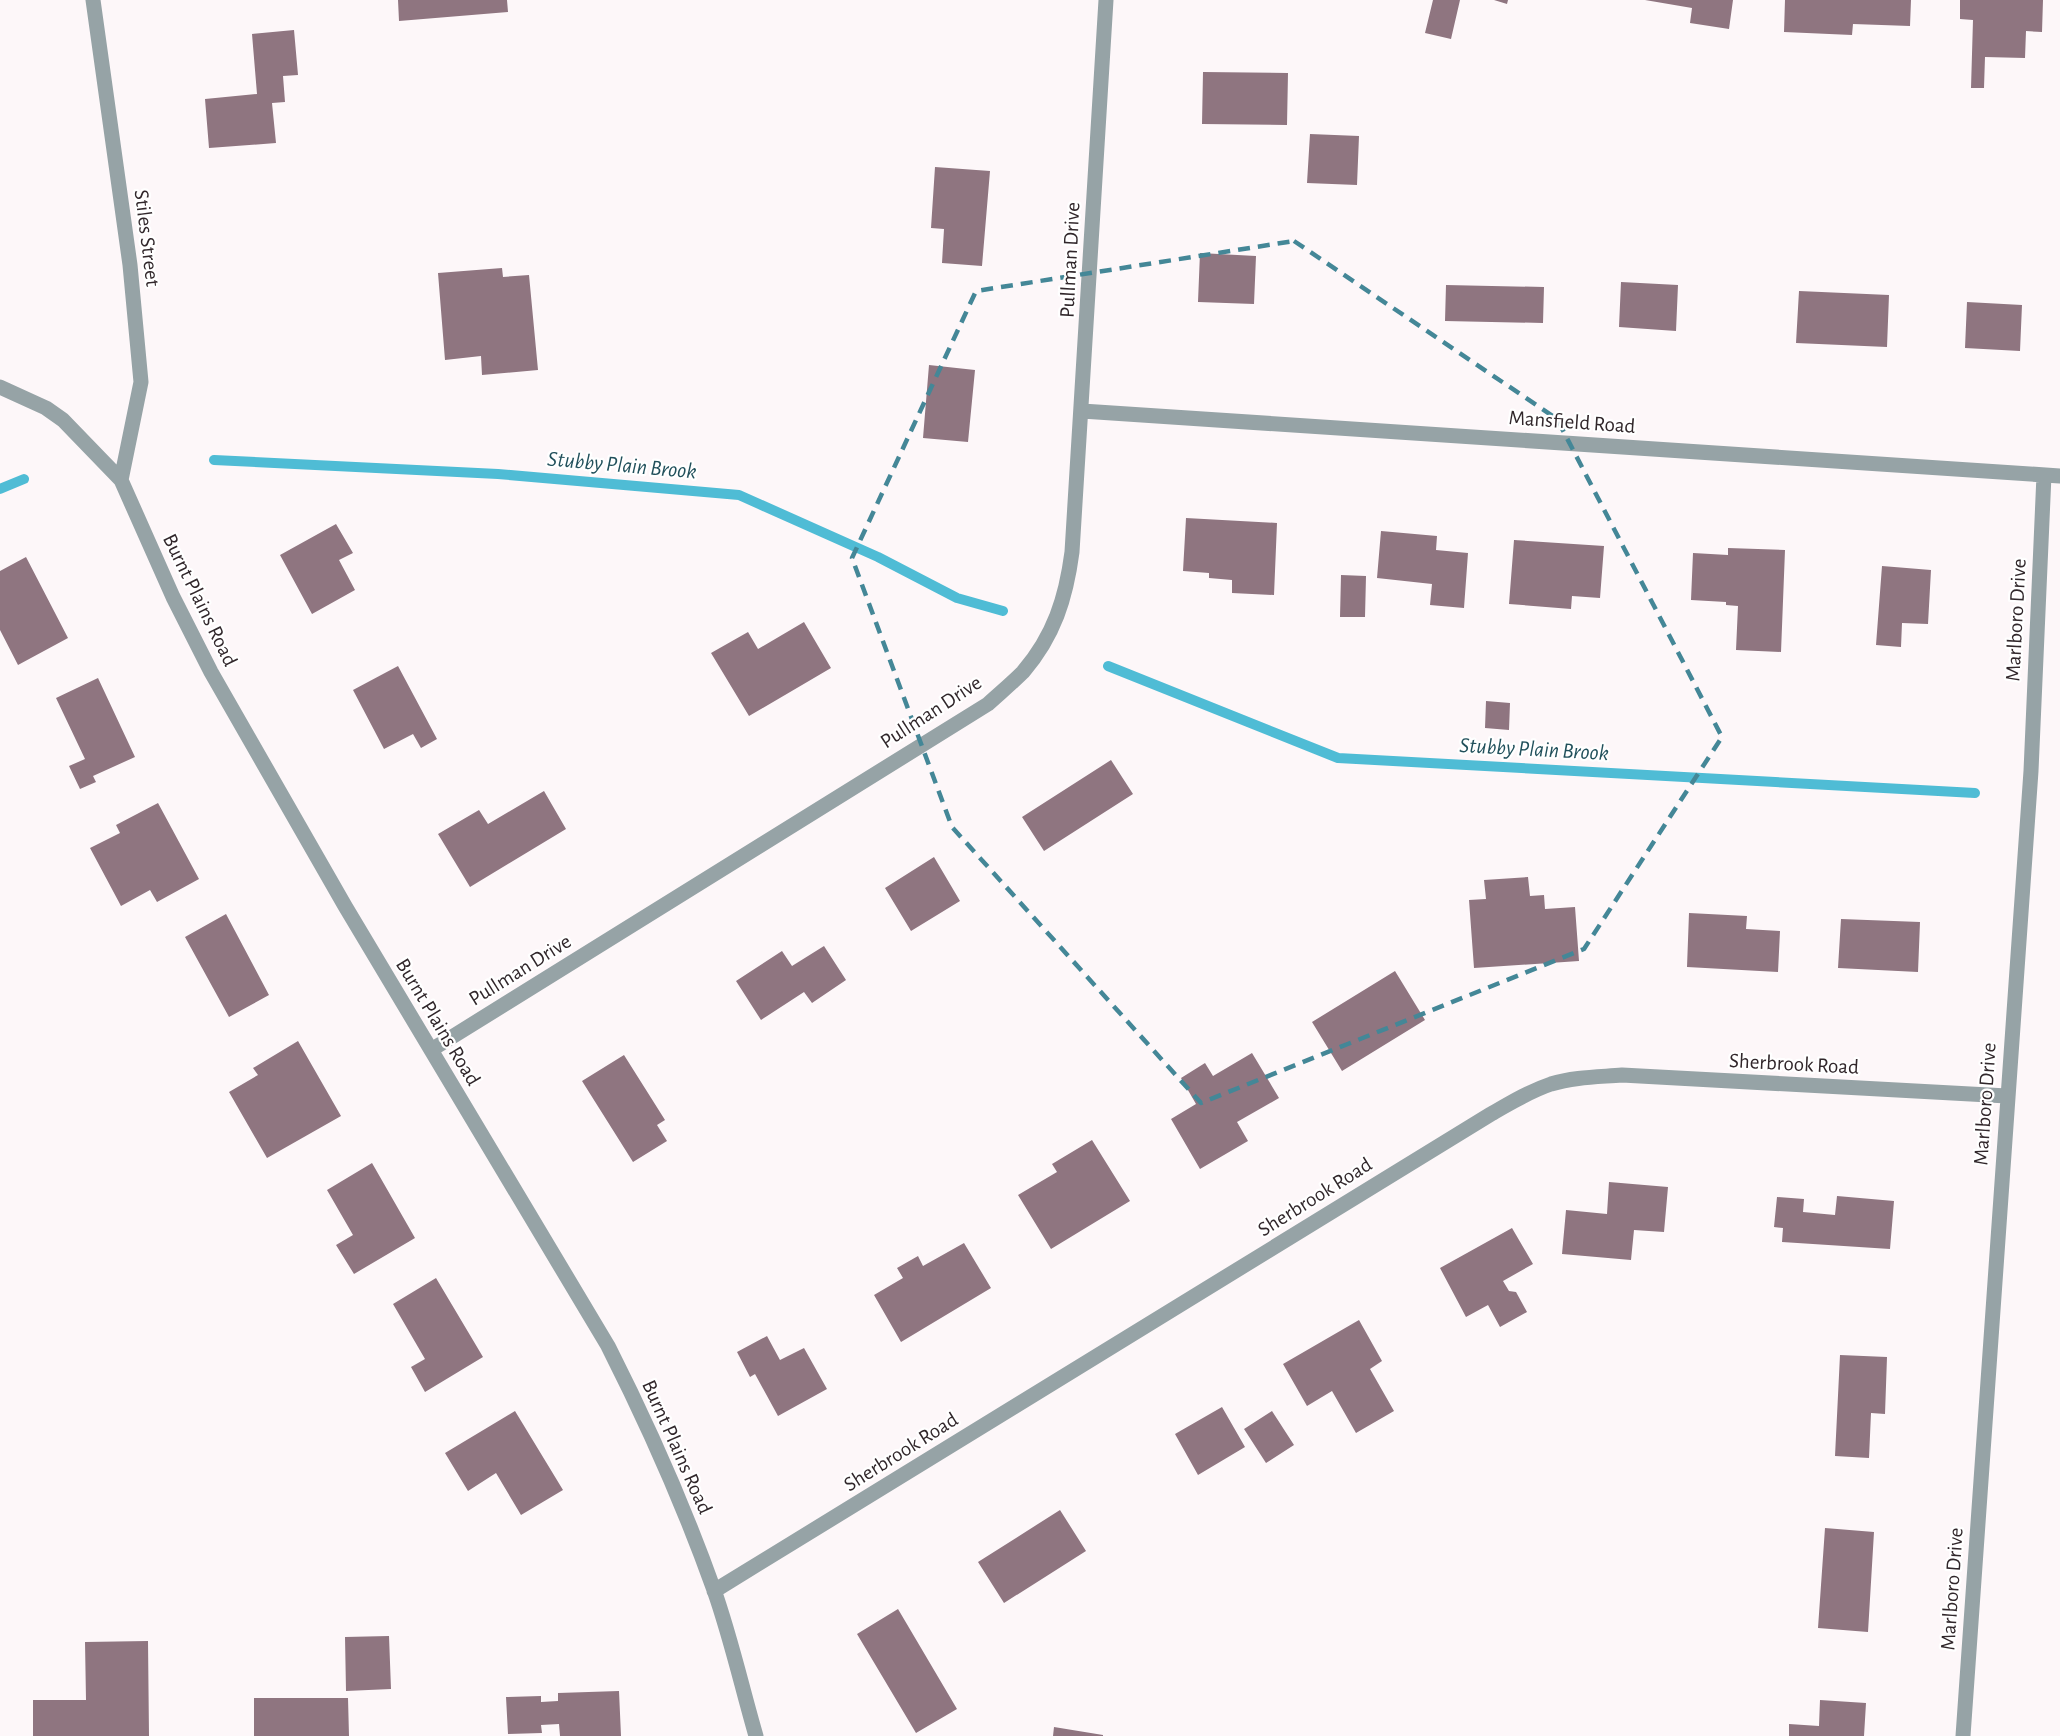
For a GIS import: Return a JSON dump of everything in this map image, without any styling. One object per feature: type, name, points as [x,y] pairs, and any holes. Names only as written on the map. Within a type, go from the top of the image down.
[{"type":"street","name":"Stiles Street","points":[[93,0],[130,265],[141,382],[121,480]]},
{"type":"street","name":"Pullman Drive","points":[[431,1050],[988,704],[1022,672],[1043,645],[1067,588],[1072,552],[1106,0]]},
{"type":"street","name":"Burnt Plains Road","points":[[0,387],[46,408],[63,420],[121,480],[172,597],[211,672],[339,896],[608,1346],[669,1474],[714,1591],[756,1736]]},
{"type":"street","name":"Mansfield Road","points":[[1082,411],[2060,476]]},
{"type":"street","name":"Marlboro Drive","points":[[1963,1736],[2031,771],[2044,475]]},
{"type":"street","name":"Sherbrook Road","points":[[714,1591],[1491,1114],[1550,1084],[1585,1077],[1622,1075],[2007,1096]]},
{"type":"highlighted area","points":[[1294,241],[1557,419],[1722,737],[1584,949],[1201,1103],[952,827],[852,558],[976,291]]},
{"type":"building","points":[[398,0],[507,0],[508,12],[399,21]]},
{"type":"building","points":[[1433,0],[1460,0],[1451,39],[1425,33]]},
{"type":"building","points":[[1494,0],[1508,0],[1507,4]]},
{"type":"building","points":[[1645,0],[1733,0],[1729,29],[1690,23],[1692,8]]},
{"type":"building","points":[[1785,0],[1911,0],[1910,26],[1853,24],[1852,35],[1784,32]]},
{"type":"building","points":[[1960,0],[2043,0],[2042,32],[2026,31],[2025,58],[1985,57],[1984,88],[1971,88],[1973,20],[1960,19]]},
{"type":"building","points":[[294,30],[298,75],[283,76],[285,102],[272,103],[276,143],[209,148],[205,99],[257,94],[252,34]]},
{"type":"building","points":[[1203,72],[1288,73],[1287,125],[1202,124]]},
{"type":"building","points":[[1310,134],[1359,136],[1357,185],[1307,183]]},
{"type":"building","points":[[935,167],[990,171],[982,266],[942,263],[944,229],[931,228]]},
{"type":"building","points":[[1200,253],[1256,256],[1254,304],[1198,302]]},
{"type":"building","points":[[502,268],[503,277],[529,275],[538,370],[482,375],[481,356],[445,360],[438,273]]},
{"type":"building","points":[[1621,282],[1678,285],[1676,331],[1619,327]]},
{"type":"building","points":[[1446,285],[1544,287],[1543,323],[1445,321]]},
{"type":"building","points":[[1799,291],[1889,295],[1887,347],[1796,343]]},
{"type":"building","points":[[1967,302],[2022,305],[2020,351],[1965,348]]},
{"type":"building","points":[[929,365],[975,370],[968,442],[923,438]]},
{"type":"building","points":[[1186,518],[1277,523],[1274,595],[1232,593],[1232,580],[1209,578],[1209,573],[1183,571]]},
{"type":"building","points":[[336,524],[353,553],[339,560],[355,590],[312,614],[280,555]]},
{"type":"building","points":[[1381,531],[1437,536],[1436,550],[1468,553],[1464,608],[1430,605],[1432,584],[1377,578]]},
{"type":"building","points":[[1514,540],[1604,546],[1600,598],[1572,596],[1571,609],[1509,604]]},
{"type":"building","points":[[1728,548],[1785,550],[1781,652],[1736,650],[1738,606],[1726,605],[1726,602],[1691,600],[1693,553],[1728,555]]},
{"type":"building","points":[[26,557],[68,638],[18,665],[0,630],[0,571]]},
{"type":"building","points":[[1882,566],[1931,570],[1928,624],[1902,623],[1901,647],[1876,645]]},
{"type":"building","points":[[1341,575],[1366,576],[1365,617],[1340,617]]},
{"type":"building","points":[[804,622],[831,668],[749,716],[711,653],[748,632],[758,649]]},
{"type":"building","points":[[398,666],[437,739],[421,748],[413,734],[384,749],[353,690]]},
{"type":"building","points":[[98,678],[135,757],[93,776],[96,782],[80,789],[69,766],[85,759],[56,698]]},
{"type":"building","points":[[1486,701],[1510,703],[1509,730],[1485,728]]},
{"type":"building","points":[[1111,760],[1133,794],[1044,851],[1022,817]]},
{"type":"building","points":[[544,791],[566,829],[470,887],[438,834],[479,810],[488,824]]},
{"type":"building","points":[[158,803],[199,879],[157,902],[150,890],[121,906],[90,848],[120,833],[116,825]]},
{"type":"building","points":[[934,857],[960,901],[911,931],[885,888]]},
{"type":"building","points":[[1528,877],[1530,896],[1544,895],[1545,909],[1575,907],[1579,961],[1474,968],[1469,900],[1486,899],[1484,880]]},
{"type":"building","points":[[1689,913],[1747,916],[1746,929],[1780,931],[1778,972],[1687,967]]},
{"type":"building","points":[[226,914],[269,995],[229,1017],[185,937]]},
{"type":"building","points":[[1841,919],[1920,922],[1918,972],[1838,968]]},
{"type":"building","points":[[824,946],[846,980],[812,1003],[804,992],[761,1020],[736,981],[782,951],[792,966]]},
{"type":"building","points":[[1395,971],[1425,1020],[1342,1071],[1312,1022]]},
{"type":"building","points":[[298,1041],[341,1116],[267,1158],[229,1092],[258,1075],[253,1068]]},
{"type":"building","points":[[1252,1053],[1279,1098],[1237,1122],[1248,1141],[1200,1169],[1171,1119],[1196,1104],[1181,1078],[1205,1063],[1213,1076]]},
{"type":"building","points":[[624,1055],[665,1120],[657,1125],[667,1141],[633,1162],[582,1081]]},
{"type":"building","points":[[1092,1140],[1130,1201],[1051,1249],[1018,1195],[1057,1172],[1052,1164]]},
{"type":"building","points":[[372,1163],[415,1238],[354,1274],[336,1245],[353,1235],[327,1190]]},
{"type":"building","points":[[1609,1182],[1668,1187],[1664,1232],[1634,1230],[1631,1260],[1562,1254],[1566,1210],[1607,1214]]},
{"type":"building","points":[[1837,1196],[1894,1201],[1890,1249],[1782,1242],[1783,1228],[1774,1227],[1777,1197],[1804,1199],[1803,1212],[1835,1215]]},
{"type":"building","points":[[1512,1228],[1533,1264],[1503,1281],[1509,1291],[1516,1292],[1527,1312],[1500,1327],[1488,1305],[1466,1317],[1440,1268]]},
{"type":"building","points":[[964,1243],[991,1288],[901,1342],[874,1295],[903,1278],[897,1268],[918,1256],[923,1266]]},
{"type":"building","points":[[436,1278],[483,1357],[425,1392],[411,1367],[425,1359],[393,1304]]},
{"type":"building","points":[[1359,1320],[1382,1361],[1370,1369],[1394,1411],[1356,1433],[1332,1391],[1307,1406],[1283,1364]]},
{"type":"building","points":[[767,1336],[780,1360],[804,1348],[827,1389],[778,1416],[755,1374],[750,1377],[737,1352]]},
{"type":"building","points":[[1840,1355],[1887,1357],[1885,1414],[1871,1413],[1869,1458],[1835,1456]]},
{"type":"building","points":[[1222,1407],[1245,1447],[1198,1475],[1175,1434]]},
{"type":"building","points":[[515,1411],[563,1490],[521,1515],[496,1473],[468,1491],[445,1453]]},
{"type":"building","points":[[1272,1411],[1294,1445],[1266,1463],[1244,1429]]},
{"type":"building","points":[[1060,1510],[1086,1551],[1004,1603],[978,1562]]},
{"type":"building","points":[[1825,1528],[1874,1532],[1868,1632],[1818,1628]]},
{"type":"building","points":[[898,1609],[957,1709],[916,1733],[857,1634]]},
{"type":"building","points":[[389,1636],[391,1689],[346,1691],[345,1637]]},
{"type":"building","points":[[148,1641],[149,1736],[33,1736],[33,1700],[86,1700],[85,1642]]},
{"type":"building","points":[[619,1691],[621,1736],[560,1736],[559,1724],[541,1725],[542,1733],[508,1734],[506,1697],[541,1696],[541,1702],[558,1701],[558,1693]]},
{"type":"building","points":[[254,1698],[348,1698],[349,1736],[254,1736]]},
{"type":"building","points":[[1820,1700],[1866,1703],[1864,1736],[1789,1736],[1789,1724],[1819,1726]]},
{"type":"building","points":[[1054,1727],[1103,1735],[1103,1736],[1053,1736]]},
{"type":"waterway","name":"Stubby Plain Brook","points":[[214,460],[498,474],[739,495],[878,557],[957,598],[1003,611]]},
{"type":"waterway","name":"Stubby Plain Brook","points":[[0,489],[24,479]]},
{"type":"waterway","name":"Stubby Plain Brook","points":[[1108,666],[1338,758],[1975,793]]}]
